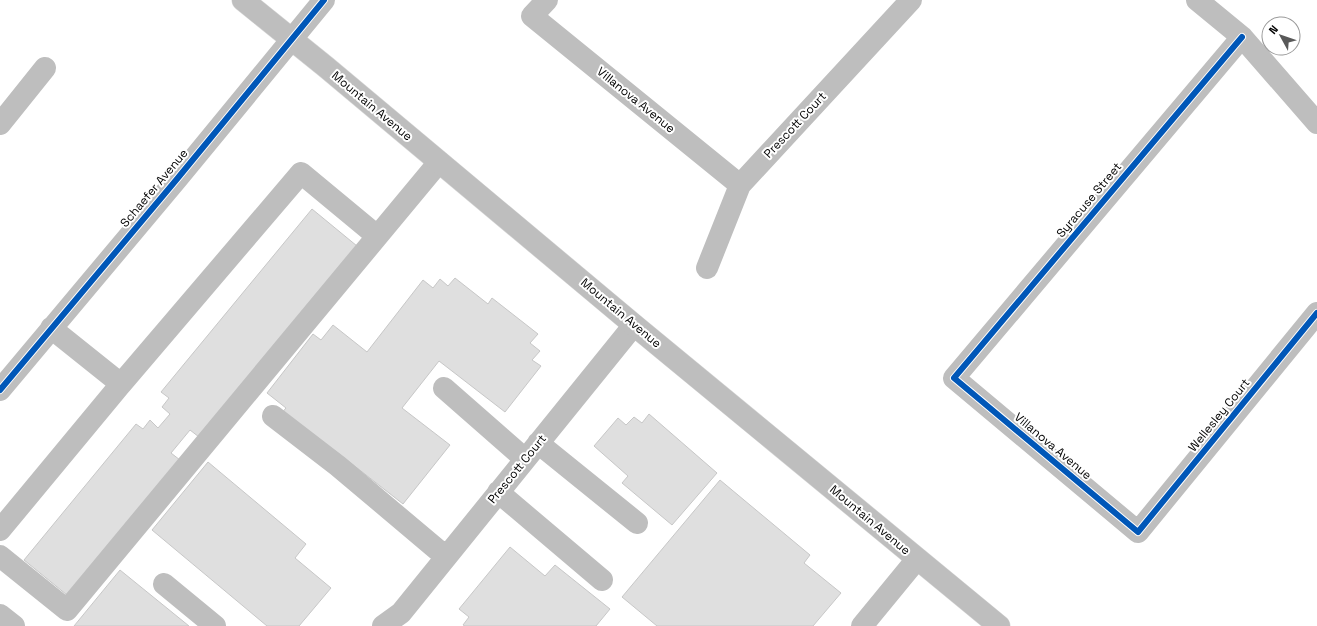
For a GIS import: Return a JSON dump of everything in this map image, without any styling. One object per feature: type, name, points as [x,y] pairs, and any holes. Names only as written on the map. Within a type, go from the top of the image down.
[{"type":"street","name":"Mountain Avenue","points":[[243,0],[292,39],[634,325],[999,626]]},
{"type":"street","name":"Schaefer Avenue","points":[[0,390],[324,0]]},
{"type":"street","name":"Villanova Avenue","points":[[547,0],[532,16],[740,184]]},
{"type":"street","name":"Prescott Court","points":[[707,268],[740,184],[911,0]]},
{"type":"street","points":[[1197,0],[1242,38],[1317,123]]},
{"type":"street","name":"Syracuse Street","points":[[954,378],[1242,38]]},
{"type":"street","points":[[0,124],[45,68]]},
{"type":"street","points":[[0,556],[67,610],[439,162]]},
{"type":"street","points":[[0,530],[121,384],[302,173],[377,236]]},
{"type":"street","name":"Wellesley Court","points":[[1138,532],[1317,313]]},
{"type":"street","name":"Prescott Court","points":[[383,626],[401,622],[446,557],[634,325]]},
{"type":"street","points":[[51,328],[121,384]]},
{"type":"street","name":"Villanova Avenue","points":[[954,378],[1138,532]]},
{"type":"street","points":[[444,388],[637,523]]},
{"type":"street","points":[[273,416],[338,466],[446,557]]},
{"type":"street","points":[[498,492],[602,580]]},
{"type":"street","points":[[862,626],[917,559]]},
{"type":"street","points":[[164,584],[216,626]]},
{"type":"street","points":[[0,615],[14,626]]},
{"type":"building","points":[[312,209],[357,246],[199,437],[190,430],[171,453],[180,460],[67,595],[24,560],[136,424],[143,429],[150,420],[158,428],[170,414],[162,407],[169,398],[161,392]]},
{"type":"building","points":[[455,278],[488,304],[492,298],[538,334],[530,343],[540,351],[532,360],[541,366],[505,412],[439,361],[402,408],[450,445],[403,504],[338,453],[280,415],[286,408],[267,393],[313,334],[321,340],[333,325],[367,352],[423,280],[433,288],[440,279],[448,286]]},
{"type":"building","points":[[649,414],[717,473],[672,525],[622,483],[628,476],[594,446],[618,418],[626,425],[634,417],[642,423]]},
{"type":"building","points":[[208,462],[306,544],[295,558],[331,588],[299,626],[267,626],[152,530]]},
{"type":"building","points":[[720,480],[810,555],[804,563],[841,593],[813,626],[657,626],[622,597]]},
{"type":"building","points":[[510,547],[545,576],[555,565],[610,609],[596,626],[463,625],[469,617],[459,609]]},
{"type":"building","points":[[120,570],[189,626],[74,626]]},
{"type":"cycle path","points":[[0,390],[177,179],[324,0]]},
{"type":"cycle path","points":[[1242,37],[954,378],[1138,532],[1317,313]]}]
